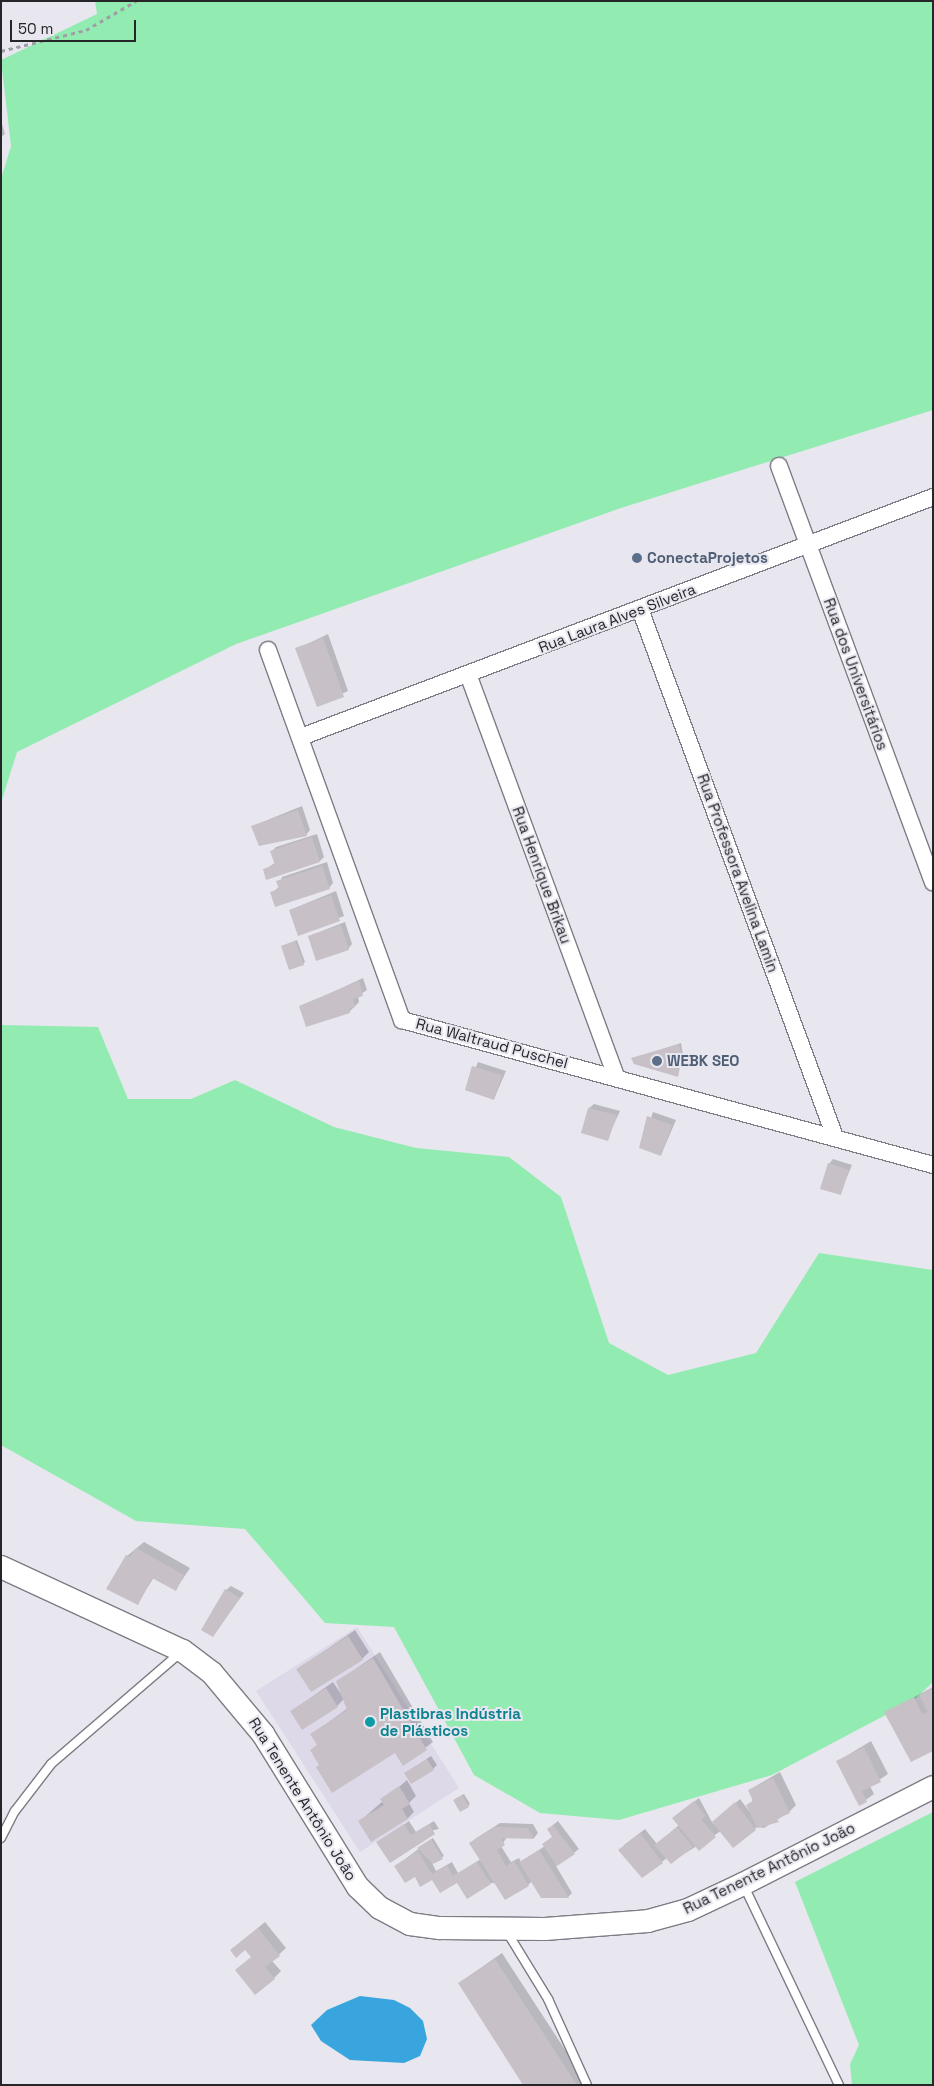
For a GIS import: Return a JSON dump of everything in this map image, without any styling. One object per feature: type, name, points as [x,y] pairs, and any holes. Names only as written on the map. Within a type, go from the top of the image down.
[{"type":"street","name":"Rua dos Universitários","points":[[779,466],[933,882]]},
{"type":"street","name":"Rua Laura Alves Silveira","points":[[300,738],[933,498]]},
{"type":"street","name":"Rua Professora Avelina Lamin","points":[[640,608],[835,1137]]},
{"type":"street","name":"Rua Waltraud Puschel","points":[[268,650],[402,1020],[616,1076],[933,1165]]},
{"type":"street","name":"Rua Henrique Brikau","points":[[468,674],[616,1076]]},
{"type":"street","name":"Rua Tenente Antônio João","points":[[1,1567],[183,1650],[244,1707],[337,1857],[368,1898],[410,1924],[505,1929],[602,1927],[648,1921],[688,1910],[933,1787]]},
{"type":"lane","points":[[1,1838],[15,1811],[51,1764],[183,1650]]},
{"type":"lane","points":[[743,1884],[839,2085]]},
{"type":"lane","points":[[505,1929],[548,1999],[587,2085]]},
{"type":"path","points":[[1,52],[86,30],[136,1]]},
{"type":"shaded area","name":"Plastibras Indústria de Plásticos","points":[[357,1627],[459,1788],[360,1852],[256,1691]]},
{"type":"green space","points":[[95,1],[933,1],[933,410],[621,508],[236,644],[17,752],[1,803],[1,179],[11,146],[1,60],[97,14]]},
{"type":"green space","points":[[1,1025],[98,1027],[128,1099],[191,1099],[235,1080],[334,1127],[416,1148],[509,1157],[561,1197],[609,1343],[668,1375],[756,1353],[819,1253],[933,1270],[933,1682],[914,1700],[772,1775],[619,1820],[540,1813],[474,1775],[394,1627],[325,1623],[245,1529],[136,1521],[1,1445]]},
{"type":"green space","points":[[933,1812],[933,2085],[852,2085],[850,2064],[859,2045],[795,1882]]},
{"type":"water","points":[[360,1996],[394,2000],[410,2008],[423,2021],[427,2039],[420,2056],[404,2063],[350,2060],[321,2041],[311,2025],[327,2010]]},
{"type":"building","points":[[323,638],[344,697],[317,707],[295,648]]},
{"type":"building","points":[[298,810],[307,836],[259,846],[251,826]]},
{"type":"building","points":[[312,837],[320,862],[266,880],[263,869],[275,865],[270,851]]},
{"type":"building","points":[[322,866],[330,889],[275,907],[270,892],[279,889],[276,881]]},
{"type":"building","points":[[331,895],[340,921],[298,936],[289,910]]},
{"type":"building","points":[[341,925],[349,950],[316,961],[308,936]]},
{"type":"building","points":[[295,941],[304,965],[289,970],[281,946]]},
{"type":"building","points":[[359,981],[363,996],[353,999],[355,1007],[349,1009],[350,1013],[306,1027],[299,1006]]},
{"type":"building","name":"WEBK SEO","points":[[679,1044],[682,1057],[678,1077],[634,1064],[631,1058]]},
{"type":"building","points":[[472,1066],[502,1075],[494,1100],[465,1090]]},
{"type":"building","points":[[588,1108],[617,1115],[608,1141],[581,1133]]},
{"type":"building","points":[[647,1116],[672,1125],[661,1156],[639,1148]]},
{"type":"building","points":[[828,1163],[849,1170],[841,1195],[820,1189]]},
{"type":"building","points":[[136,1548],[184,1575],[176,1591],[152,1578],[138,1605],[106,1589],[126,1555],[130,1557]]},
{"type":"building","points":[[225,1589],[240,1598],[213,1637],[201,1630]]},
{"type":"building","points":[[348,1636],[363,1660],[311,1692],[296,1669]]},
{"type":"building","name":"Plastibras Indústria de Plásticos","points":[[373,1658],[427,1750],[403,1766],[395,1753],[332,1793],[316,1767],[319,1765],[310,1750],[317,1745],[310,1734],[347,1710],[336,1681]]},
{"type":"building","points":[[326,1688],[338,1707],[302,1730],[290,1711]]},
{"type":"building","points":[[933,1688],[933,1751],[911,1762],[884,1712],[914,1697],[922,1714],[928,1712],[919,1695]]},
{"type":"building","points":[[864,1747],[881,1782],[862,1791],[867,1802],[859,1806],[836,1761]]},
{"type":"building","points":[[427,1759],[434,1770],[411,1784],[404,1773]]},
{"type":"building","points":[[773,1778],[790,1813],[777,1819],[779,1822],[757,1828],[746,1805],[753,1801],[748,1790]]},
{"type":"building","points":[[399,1786],[410,1804],[402,1809],[408,1819],[371,1842],[358,1821],[384,1805],[380,1799]]},
{"type":"building","points":[[462,1795],[469,1807],[460,1812],[453,1800]]},
{"type":"building","points":[[694,1801],[706,1816],[701,1819],[716,1837],[699,1851],[672,1818]]},
{"type":"building","points":[[735,1802],[756,1830],[733,1848],[712,1822]]},
{"type":"building","points":[[404,1824],[411,1835],[429,1824],[435,1834],[390,1863],[376,1842]]},
{"type":"building","points":[[553,1825],[575,1854],[557,1866],[542,1844],[552,1837],[547,1829]]},
{"type":"building","points":[[495,1827],[528,1828],[534,1839],[501,1838],[505,1845],[497,1850],[506,1866],[514,1861],[529,1886],[505,1900],[469,1843]]},
{"type":"building","points":[[677,1827],[693,1847],[671,1864],[654,1845]]},
{"type":"building","points":[[640,1833],[663,1863],[642,1878],[618,1850]]},
{"type":"building","points":[[431,1839],[443,1859],[433,1864],[417,1848]]},
{"type":"building","points":[[539,1850],[569,1898],[541,1898],[519,1862]]},
{"type":"building","points":[[418,1851],[432,1874],[447,1865],[453,1876],[477,1862],[491,1884],[467,1899],[457,1883],[440,1893],[432,1880],[420,1887],[415,1877],[405,1883],[394,1866]]},
{"type":"building","points":[[258,1928],[280,1956],[265,1967],[275,1979],[255,1995],[235,1970],[251,1957],[245,1950],[236,1958],[230,1950]]},
{"type":"building","points":[[495,1959],[577,2085],[523,2085],[458,1983]]},
{"type":"place","name":"ConectaProjetos","points":[[637,558]]},
{"type":"place","name":"WEBK SEO","points":[[657,1061]]},
{"type":"place","name":"Plastibras Indústria de Plásticos","points":[[370,1722]]}]
